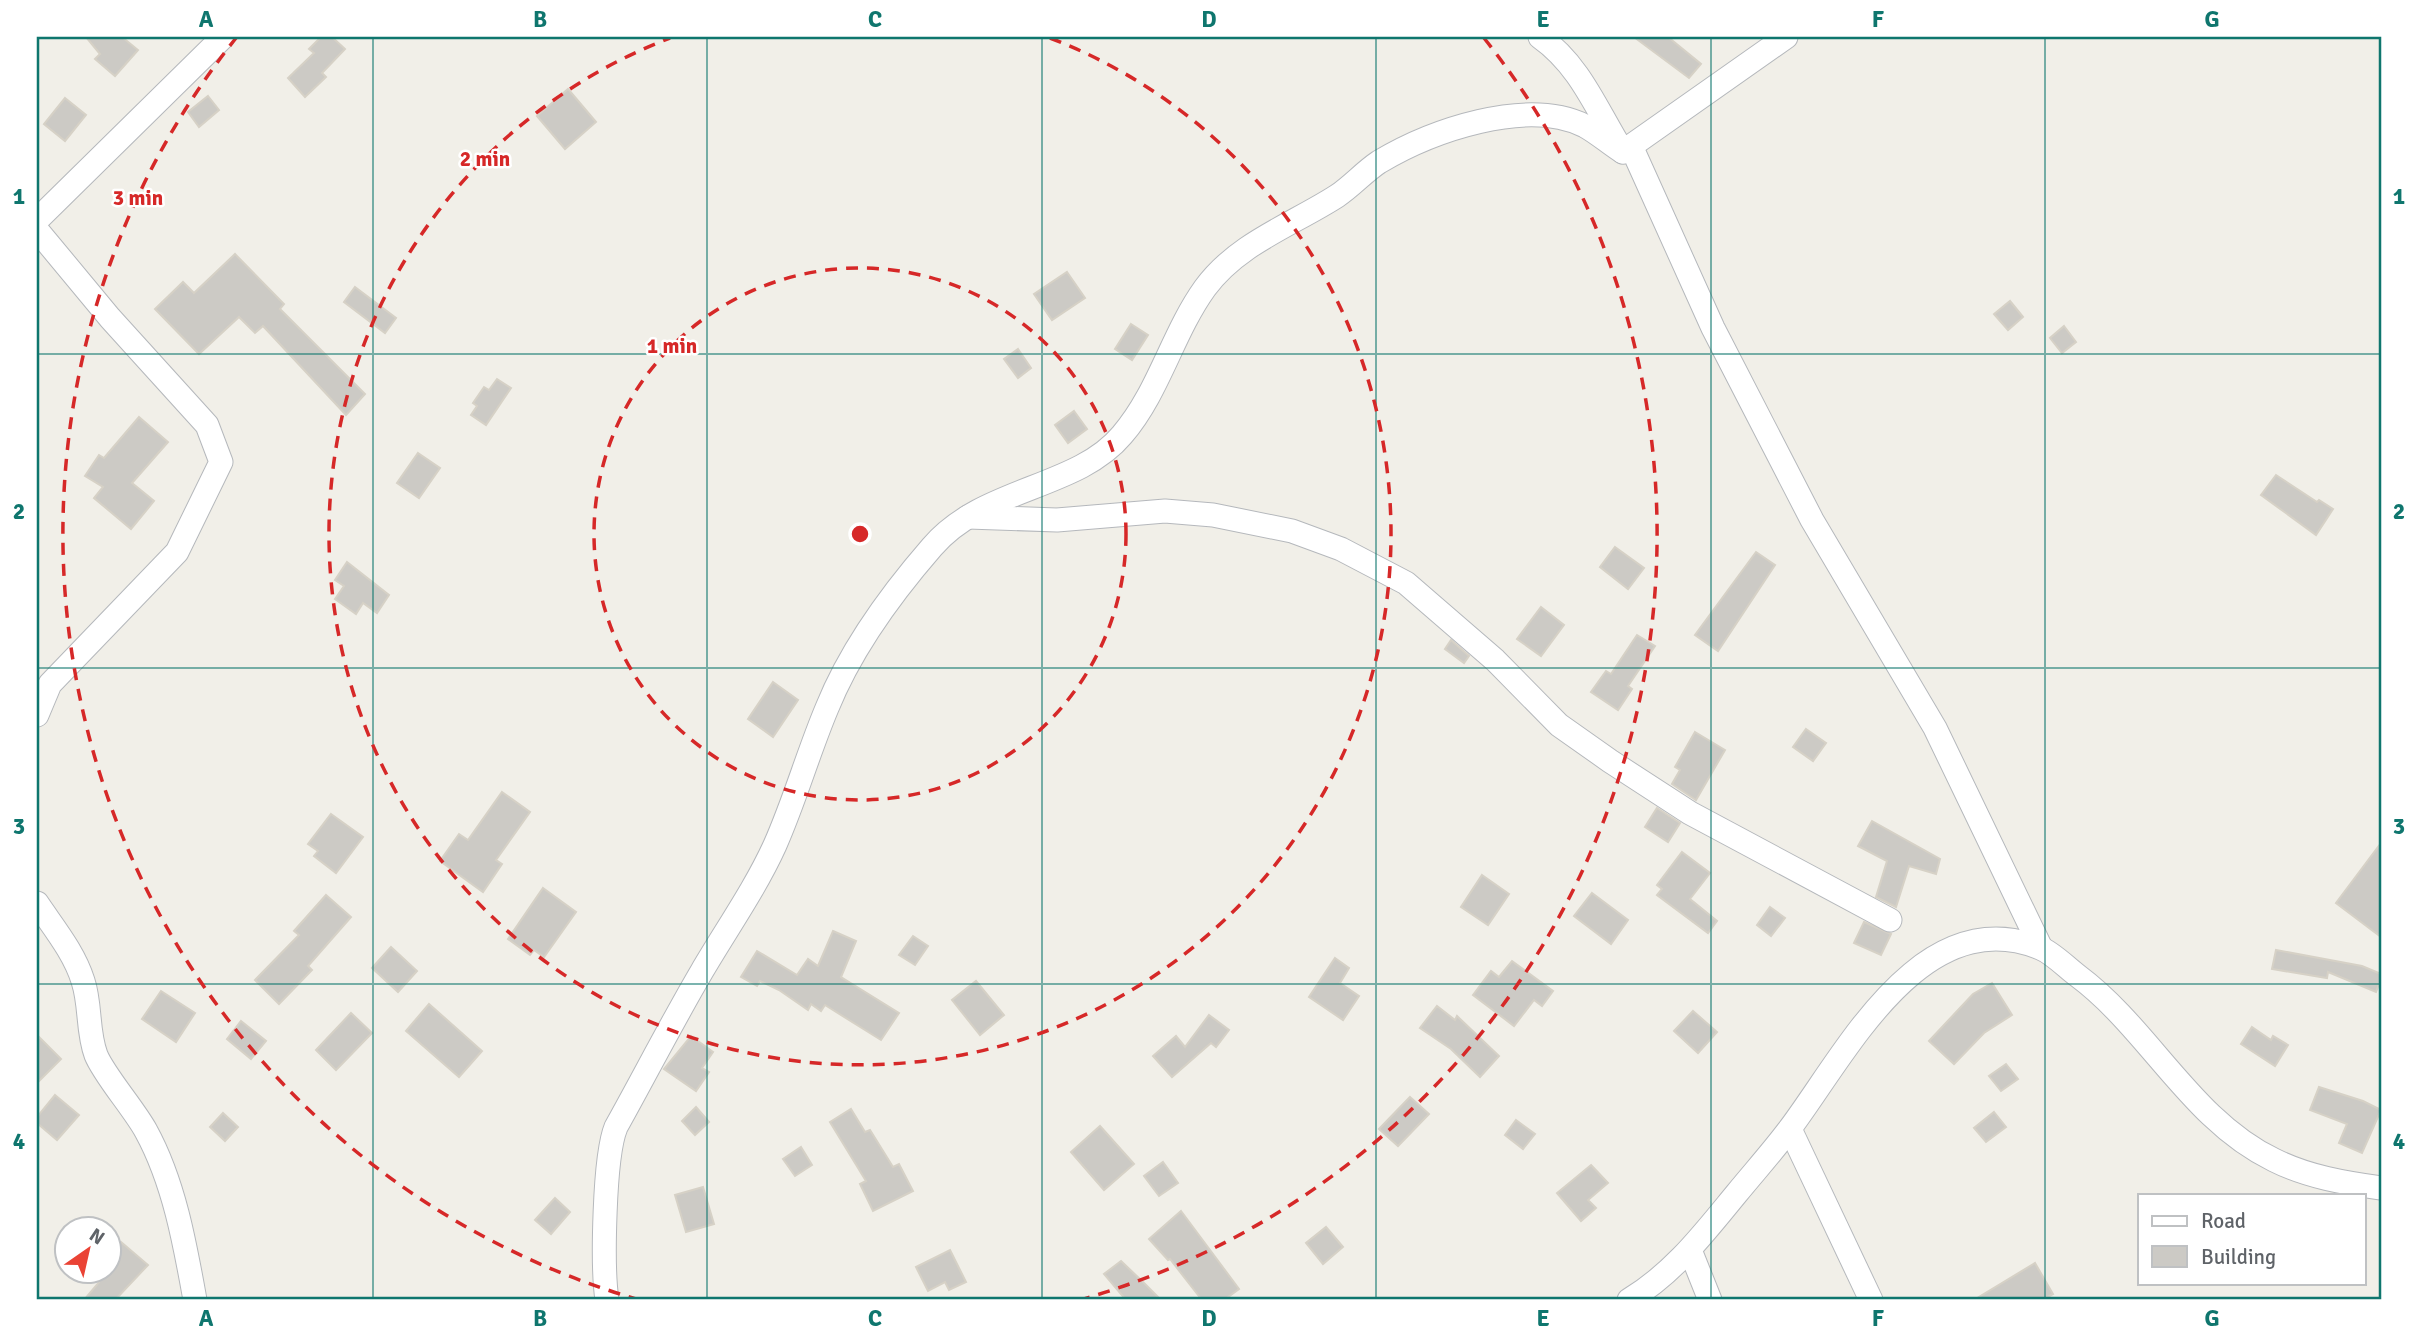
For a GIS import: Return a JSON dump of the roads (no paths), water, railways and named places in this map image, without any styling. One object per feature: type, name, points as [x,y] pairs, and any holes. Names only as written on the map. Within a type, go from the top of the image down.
[{"type":"street","points":[[37,220],[223,37]]},
{"type":"street","points":[[1540,37],[1560,51],[1588,88],[1627,149],[1713,328],[1812,520],[1935,728],[2041,948]]},
{"type":"street","points":[[1627,149],[1786,37]]},
{"type":"street","points":[[607,1300],[603,1274],[609,1156],[616,1126],[774,846],[828,705],[846,670],[914,569],[947,529],[965,517],[1095,458],[1120,438],[1142,408],[1176,337],[1205,288],[1226,265],[1279,227],[1337,195],[1377,164],[1443,131],[1480,122],[1531,115],[1556,117],[1583,125],[1627,149]]},
{"type":"street","points":[[37,230],[110,318],[207,425],[221,462],[177,552],[50,684],[37,715]]},
{"type":"street","points":[[965,517],[1057,520],[1165,511],[1189,513],[1292,531],[1341,549],[1406,583],[1495,660],[1559,725],[1610,761],[1690,813],[1890,920]]},
{"type":"street","points":[[37,903],[68,949],[84,982],[88,1022],[97,1057],[147,1133],[163,1173],[185,1243],[195,1300]]},
{"type":"street","points":[[1629,1300],[1654,1285],[1690,1250],[1790,1129],[1876,1006],[1920,966],[1963,945],[1997,940],[2041,948],[2097,990],[2198,1101],[2233,1133],[2273,1160],[2332,1181],[2381,1188]]},
{"type":"street","points":[[1790,1129],[1871,1300]]},
{"type":"street","points":[[1690,1250],[1710,1300]]}]
